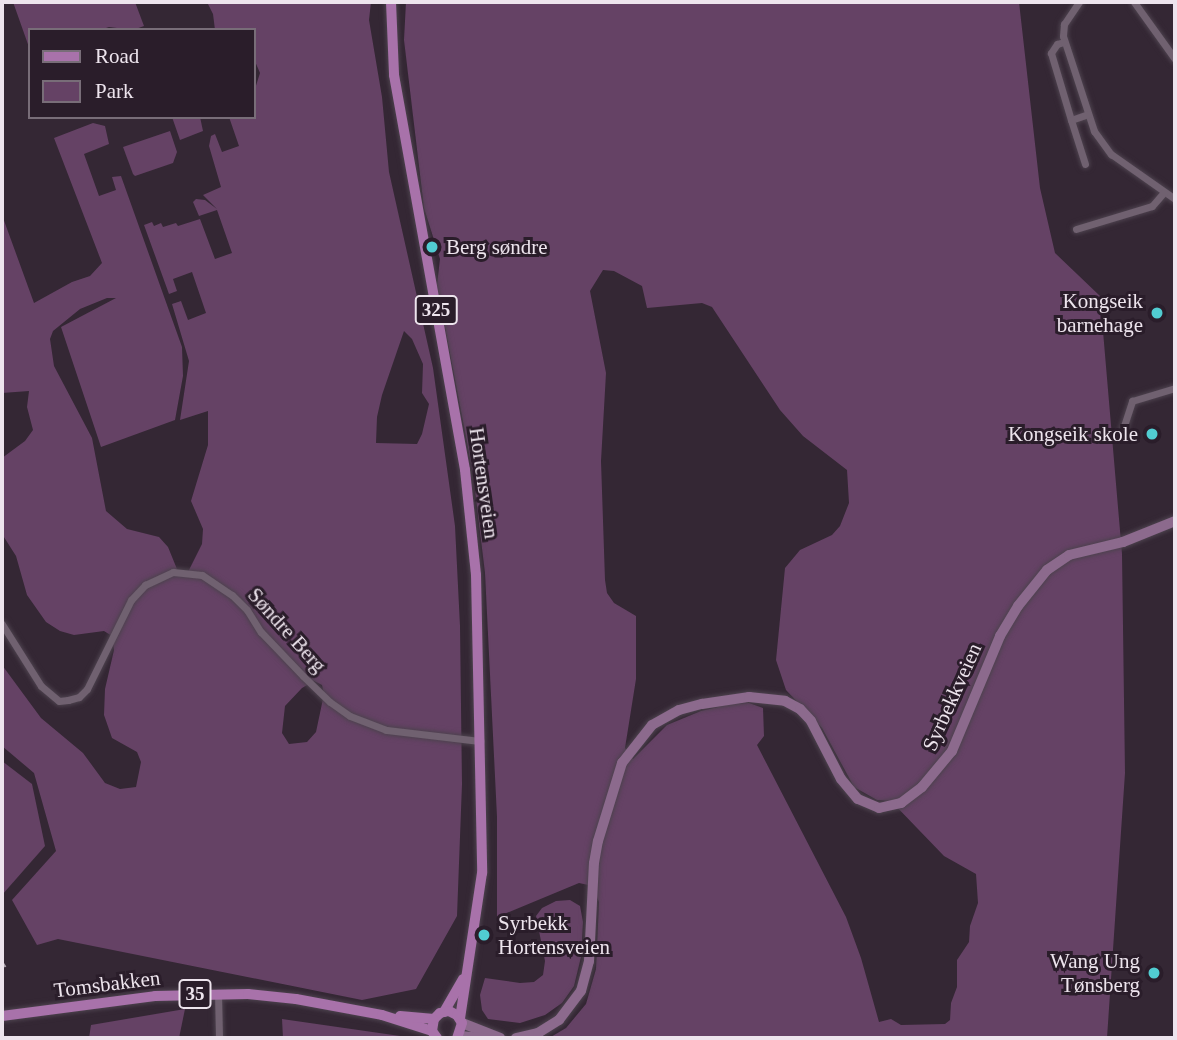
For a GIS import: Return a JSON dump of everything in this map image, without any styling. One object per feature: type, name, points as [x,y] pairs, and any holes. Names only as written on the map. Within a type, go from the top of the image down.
[{"type":"main road","name":"Hortensveien","points":[[391,2],[391,48],[402,123],[472,514],[481,741],[482,873],[461,1021]]},
{"type":"main road","name":"Syrbekkveien","points":[[516,1038],[538,1033],[559,1020],[581,991],[589,961],[594,863],[598,841],[622,763],[652,725],[664,717],[702,704],[749,697],[785,701],[800,709],[811,721],[841,779],[858,800],[879,808],[901,803],[922,787],[951,751],[1000,636],[1018,606],[1047,570],[1069,555],[1123,542],[1175,521]]},
{"type":"main road","name":"Hortensveien","points":[[444,1012],[466,974]]},
{"type":"main road","name":"Tomsbakken","points":[[2,1016],[155,996],[218,993],[296,999],[387,1016],[435,1033]]},
{"type":"main road","points":[[444,1012],[453,1012],[461,1021],[502,1038]]},
{"type":"main road","name":"325","points":[[435,1033],[444,1012]]},
{"type":"main road","name":"325","points":[[459,1037],[461,1021]]},
{"type":"main road","points":[[459,1037],[502,1038]]},
{"type":"street","points":[[1079,2],[1064,24],[1064,42],[1088,114],[1105,149],[1175,199]]},
{"type":"street","points":[[1134,2],[1175,59]]},
{"type":"street","points":[[1064,42],[1057,44],[1051,53],[1085,164]]},
{"type":"street","points":[[1071,120],[1088,114]]},
{"type":"street","points":[[1076,229],[1152,206],[1164,192]]},
{"type":"street","points":[[1122,432],[1132,401],[1175,388]]},
{"type":"street","name":"Søndre Berg","points":[[2,624],[41,686],[59,701],[68,700],[79,697],[88,689],[131,600],[145,585],[173,572],[202,575],[232,595],[247,610],[261,632],[303,676],[330,702],[350,716],[386,730],[481,741]]},
{"type":"street","points":[[218,993],[219,1038]]},
{"type":"green space","points":[[13,2],[135,2],[144,26],[28,28],[28,44]]},
{"type":"green space","points":[[207,2],[371,2],[369,20],[382,97],[389,172],[433,368],[455,526],[460,626],[462,784],[457,916],[416,989],[362,1000],[58,939],[37,945],[12,900],[56,851],[34,773],[2,746],[2,665],[41,718],[83,753],[105,783],[120,789],[136,787],[141,762],[137,752],[112,738],[104,715],[105,689],[114,650],[112,636],[104,631],[74,635],[60,631],[46,622],[27,595],[16,556],[2,534],[2,458],[25,441],[33,430],[27,407],[29,391],[2,393],[2,215],[34,303],[72,282],[90,276],[102,263],[54,138],[93,123],[105,126],[109,144],[84,154],[99,196],[116,190],[112,177],[121,176],[182,347],[183,376],[175,420],[101,447],[61,327],[116,298],[107,298],[80,309],[53,331],[50,339],[54,366],[92,438],[106,511],[127,529],[159,537],[168,547],[179,574],[186,576],[202,544],[203,529],[191,501],[208,445],[208,411],[180,420],[189,361],[172,304],[181,301],[188,320],[206,313],[192,272],[173,279],[177,291],[169,294],[144,225],[152,222],[154,226],[161,223],[163,227],[176,223],[178,226],[200,219],[215,259],[232,253],[217,210],[199,216],[193,202],[196,199],[205,200],[217,209],[203,195],[221,187],[209,146],[211,136],[215,134],[222,152],[239,146],[230,119],[256,119],[256,86],[260,73],[256,64],[256,28],[215,28],[213,14]],"holes":[[[404,331],[412,339],[423,364],[422,393],[429,404],[422,434],[417,444],[376,443],[377,417],[382,395]],[[314,681],[322,685],[324,694],[316,732],[307,742],[289,744],[282,733],[285,706],[302,688]]]},
{"type":"green space","points":[[406,2],[1019,2],[1040,188],[1055,253],[1100,296],[1122,554],[1125,773],[1107,1038],[549,1038],[566,1028],[586,1004],[596,969],[599,902],[593,886],[579,883],[497,917],[497,817],[485,573],[473,474],[437,285],[440,259],[424,208],[404,40]],"holes":[[[603,270],[614,271],[642,286],[647,308],[702,303],[712,307],[780,410],[803,436],[847,470],[849,503],[840,526],[832,535],[800,550],[785,568],[776,660],[786,690],[822,728],[854,787],[877,800],[891,801],[944,856],[976,874],[978,903],[970,926],[969,942],[957,960],[957,987],[951,1003],[950,1020],[945,1024],[901,1025],[891,1019],[879,1022],[846,917],[757,745],[764,736],[763,708],[749,703],[701,711],[667,725],[633,759],[625,748],[636,679],[636,616],[614,603],[607,593],[605,580],[601,461],[606,373],[590,291]]]},
{"type":"green space","points":[[173,119],[200,119],[203,131],[180,140]]},
{"type":"green space","points":[[170,131],[177,152],[173,163],[135,176],[123,147]]},
{"type":"green space","points":[[2,761],[32,784],[45,846],[2,895]]},
{"type":"green space","points":[[570,900],[580,906],[583,922],[581,957],[574,986],[562,1003],[545,1015],[520,1023],[488,1019],[482,1010],[480,995],[485,978],[520,983],[534,982],[543,975],[545,961],[536,916],[542,908],[556,901]]},
{"type":"green space","points":[[185,1009],[179,1038],[89,1038],[91,1025]]},
{"type":"green space","points":[[282,1019],[414,1038],[283,1038]]},
{"type":"place","name":"Berg søndre","points":[[432,247]]},
{"type":"place","name":"Kongseik barnehage","points":[[1157,313]]},
{"type":"place","name":"Kongseik skole","points":[[1152,434]]},
{"type":"place","name":"Syrbekk Hortensveien","points":[[484,935]]},
{"type":"place","name":"Wang Ung Tønsberg","points":[[1154,973]]}]
